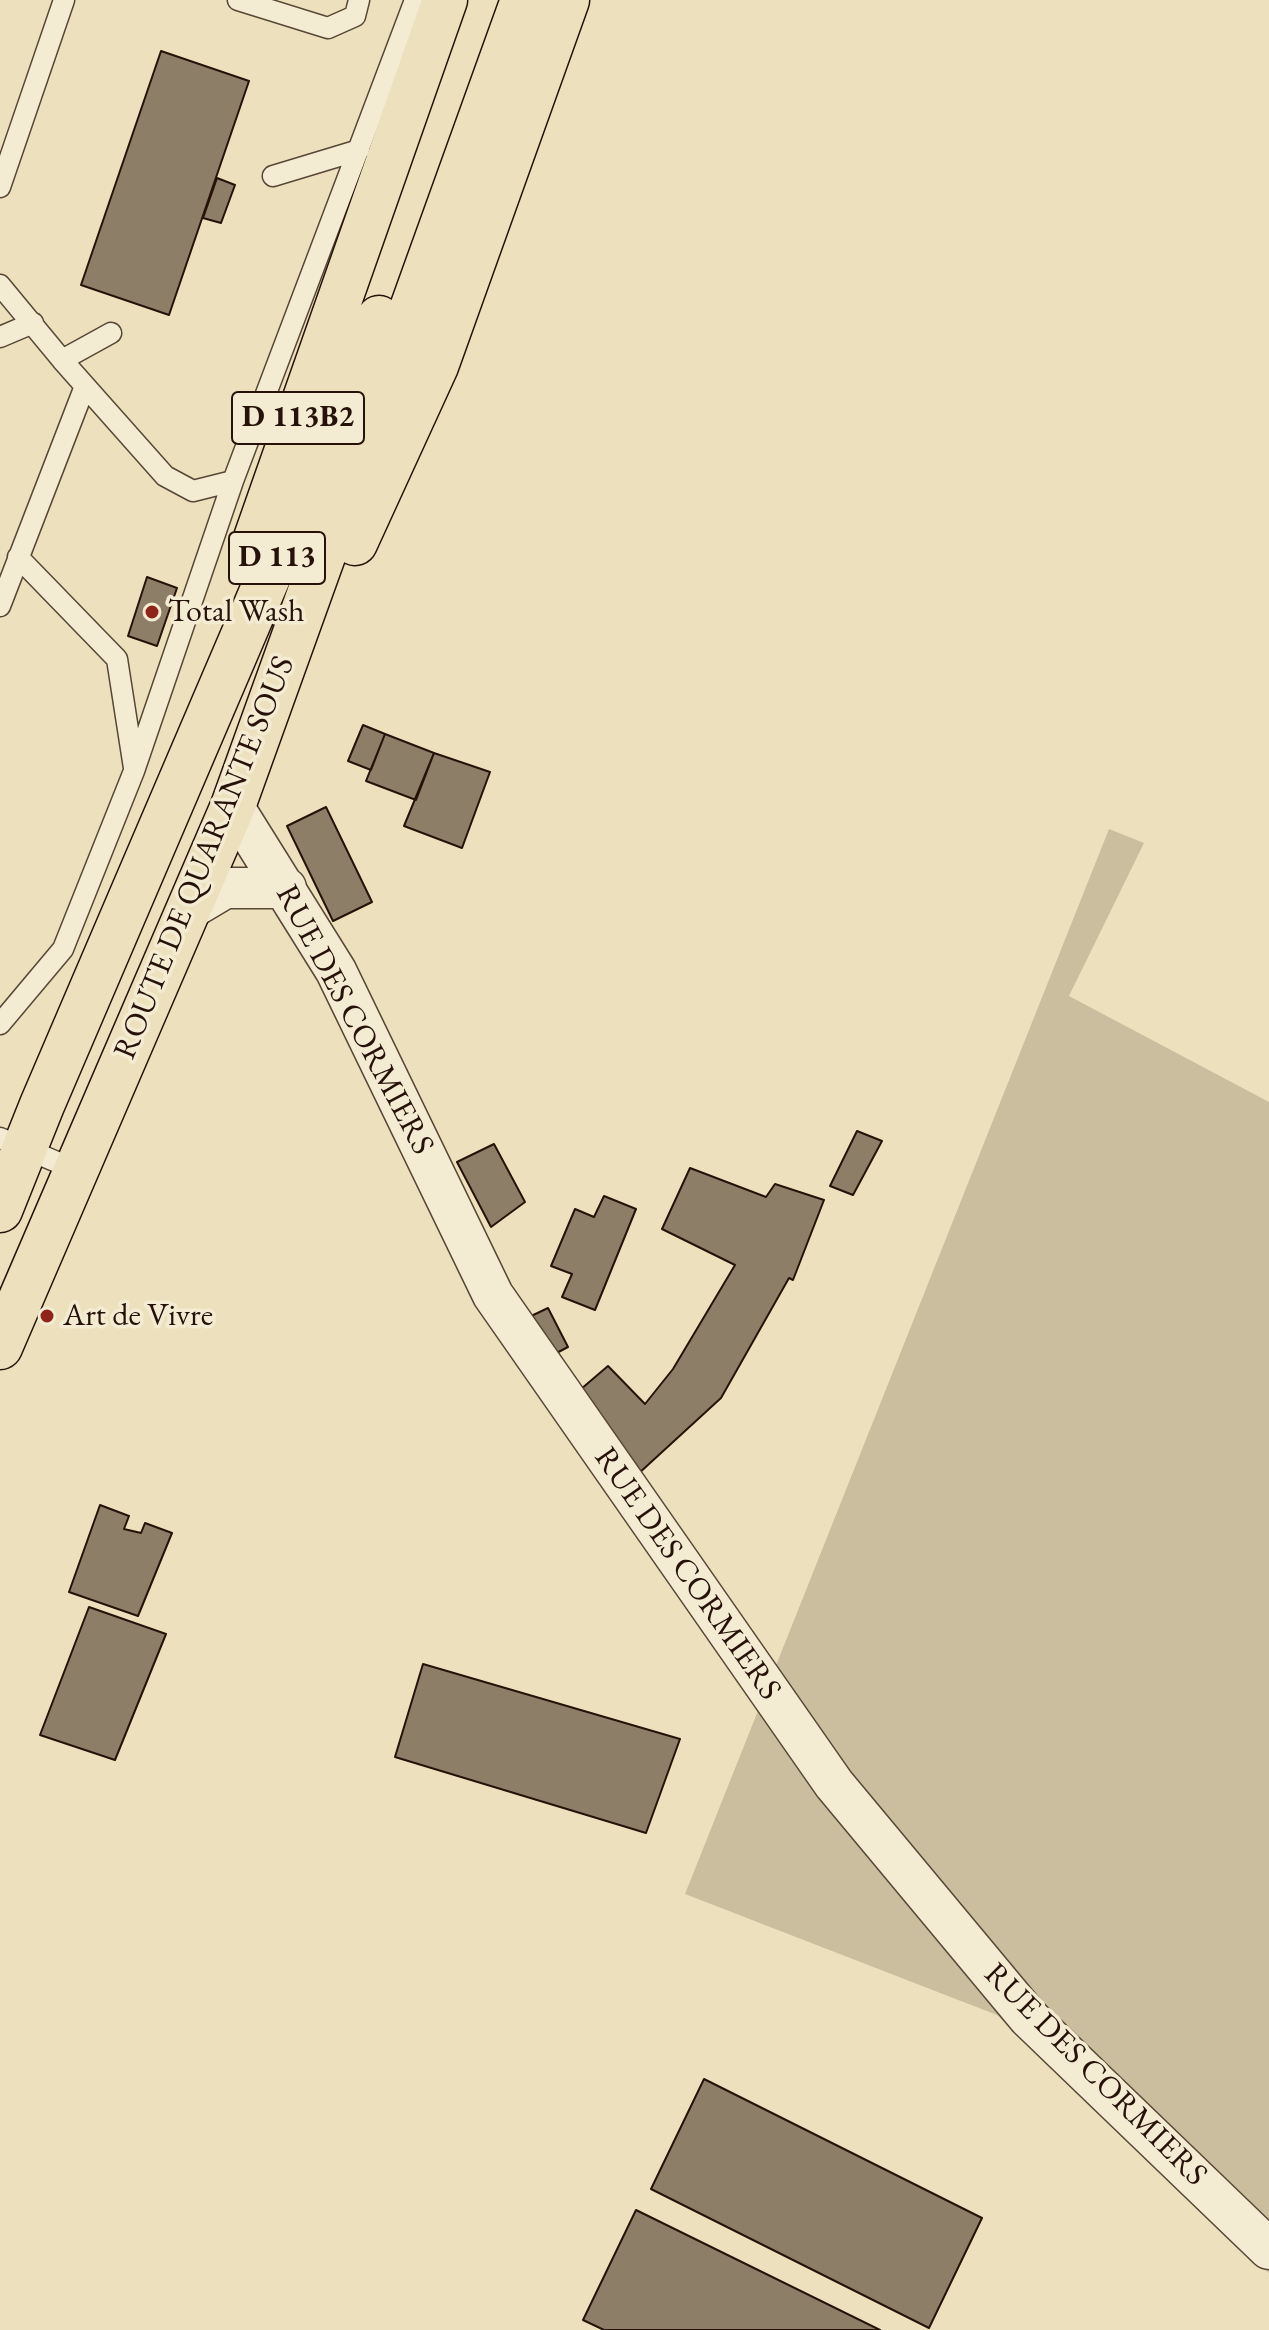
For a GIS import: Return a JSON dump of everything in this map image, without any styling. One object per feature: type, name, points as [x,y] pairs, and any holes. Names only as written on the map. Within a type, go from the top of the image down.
[{"type":"main road","name":"D 113B2","points":[[157,839],[255,542],[445,0]]},
{"type":"main road","name":"ROUTE DE QUARANTE SOUS","points":[[0,1210],[8,1152],[157,839],[396,278],[493,0]]},
{"type":"main road","name":"ROUTE DE QUARANTE SOUS","points":[[0,1347],[233,806],[523,0]]},
{"type":"main road","points":[[233,806],[436,366],[567,0]]},
{"type":"street","name":"RUE DES CORMIERS","points":[[233,806],[336,971],[493,1295],[834,1784],[1028,2017],[1269,2249]]},
{"type":"street","points":[[188,910],[225,888],[286,888]]},
{"type":"lane","points":[[0,187],[64,0]]},
{"type":"lane","points":[[238,0],[260,4],[328,28],[355,16],[359,0]]},
{"type":"lane","points":[[0,1024],[63,949],[134,771],[233,481],[415,0]]},
{"type":"lane","points":[[273,176],[359,150]]},
{"type":"lane","points":[[0,285],[165,476],[193,491],[233,481]]},
{"type":"lane","points":[[0,337],[33,323]]},
{"type":"lane","points":[[62,360],[111,333]]},
{"type":"lane","points":[[0,606],[85,386]]},
{"type":"lane","points":[[18,557],[117,659],[134,771]]},
{"type":"lane","points":[[8,1152],[76,1170]]},
{"type":"shaded area","points":[[1109,829],[1144,843],[1069,996],[1269,1102],[1269,2273],[997,2015],[685,1894]]},
{"type":"building","points":[[161,51],[249,81],[169,315],[81,285]]},
{"type":"building","points":[[217,178],[235,185],[221,223],[203,218]]},
{"type":"building","name":"Total Wash","points":[[147,577],[177,588],[157,646],[128,636]]},
{"type":"building","points":[[363,725],[385,734],[371,770],[348,761]]},
{"type":"building","points":[[385,734],[434,753],[416,800],[366,781]]},
{"type":"building","points":[[434,753],[490,772],[462,848],[404,826]]},
{"type":"building","points":[[326,807],[372,902],[333,921],[287,826]]},
{"type":"building","points":[[857,1131],[882,1141],[853,1195],[830,1186]]},
{"type":"building","points":[[494,1144],[525,1202],[491,1227],[457,1162]]},
{"type":"building","points":[[690,1168],[766,1197],[775,1184],[824,1200],[793,1280],[789,1278],[721,1398],[637,1475],[574,1395],[608,1366],[645,1404],[673,1369],[735,1265],[662,1229]]},
{"type":"building","points":[[604,1196],[636,1209],[595,1310],[562,1297],[572,1274],[551,1266],[575,1209],[594,1217]]},
{"type":"building","points":[[548,1308],[568,1347],[549,1357],[527,1318]]},
{"type":"building","points":[[100,1505],[129,1516],[124,1529],[141,1533],[145,1523],[172,1533],[138,1616],[69,1592]]},
{"type":"building","points":[[89,1607],[166,1634],[115,1760],[40,1735]]},
{"type":"building","points":[[423,1664],[680,1739],[646,1833],[395,1757]]},
{"type":"building","points":[[704,2079],[982,2218],[929,2328],[651,2189]]},
{"type":"building","points":[[636,2210],[880,2330],[604,2330],[583,2320]]},
{"type":"place","name":"Total Wash","points":[[152,612]]},
{"type":"place","name":"Art de Vivre","points":[[47,1316]]}]
